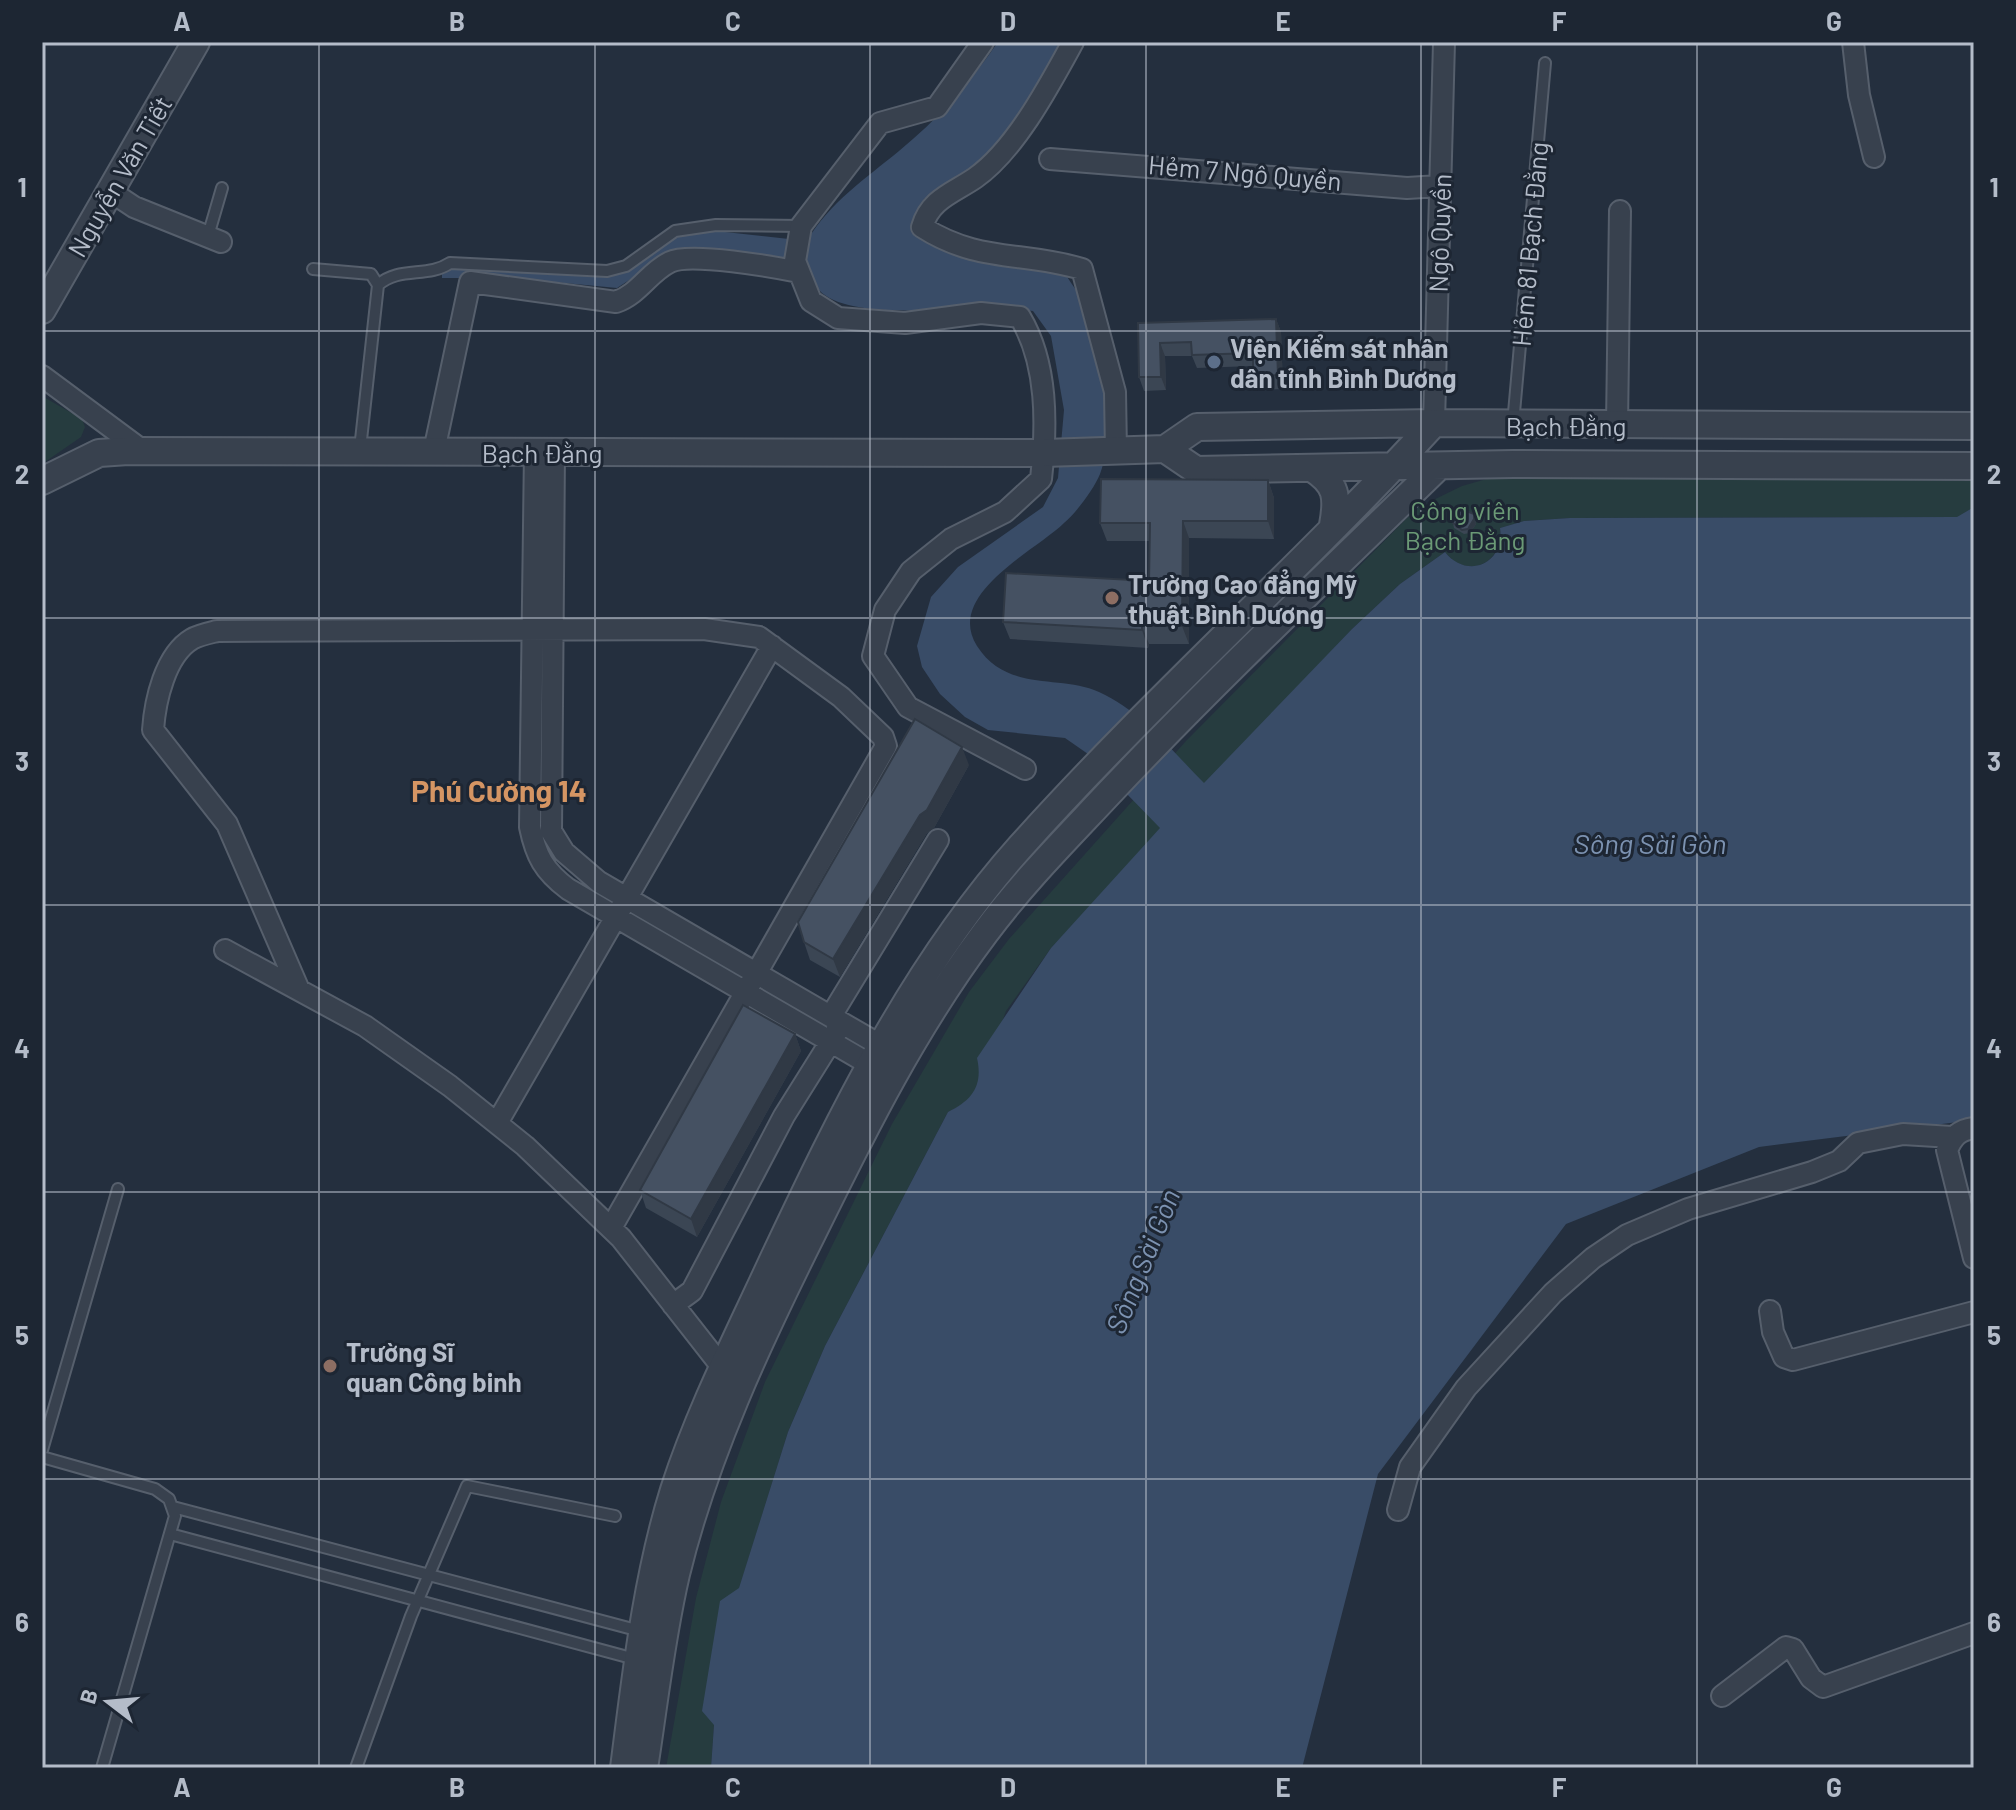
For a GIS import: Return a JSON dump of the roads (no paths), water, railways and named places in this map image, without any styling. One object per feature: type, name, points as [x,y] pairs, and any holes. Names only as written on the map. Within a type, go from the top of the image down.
[{"type":"street","name":"Nguyễn Văn Tiết","points":[[42,310],[196,42]]},
{"type":"street","points":[[983,42],[937,107],[880,123],[800,231],[797,266],[811,301],[838,318],[905,323],[981,313],[1020,317],[1034,342],[1044,411],[1046,453],[1041,479],[1005,512],[951,539],[911,571],[885,610],[873,656],[908,707],[1025,769]]},
{"type":"street","points":[[1073,42],[1010,149],[974,178],[948,192],[926,212],[922,227],[948,244],[995,256],[1046,258],[1082,269],[1115,392],[1116,452],[1165,449]]},
{"type":"street","name":"Ngô Quyền","points":[[1434,423],[1444,42]]},
{"type":"street","points":[[1853,42],[1859,95],[1874,157]]},
{"type":"street","name":"Hẻm 7 Ngô Quyền","points":[[1050,159],[1407,188],[1440,186]]},
{"type":"street","points":[[110,191],[134,207],[215,239]]},
{"type":"street","points":[[1617,425],[1620,211]]},
{"type":"street","points":[[434,451],[470,282],[616,302],[634,293],[673,260],[797,266]]},
{"type":"street","points":[[42,376],[143,451]]},
{"type":"street","points":[[624,1768],[674,1492],[722,1367],[825,1150],[886,1061],[987,930],[1050,856],[1195,701],[1439,466],[1434,423]]},
{"type":"street","points":[[644,1768],[646,1647],[676,1575],[702,1486],[736,1395],[940,947],[1022,845],[1434,423]]},
{"type":"street","name":"Bạch Đằng","points":[[1974,426],[1434,423],[1197,427],[1165,449],[1196,470],[1513,464],[1974,466]]},
{"type":"street","points":[[1513,425],[1513,464]]},
{"type":"street","points":[[1748,426],[1748,465]]},
{"type":"street","name":"Bạch Đằng","points":[[42,481],[99,453],[143,451],[1116,452]]},
{"type":"street","points":[[544,451],[541,629],[530,827],[536,856],[550,876],[614,916],[830,1041],[886,1061]]},
{"type":"street","points":[[1312,468],[1328,478],[1335,490],[1333,525]]},
{"type":"street","points":[[541,629],[551,831],[564,852],[599,882],[831,1016],[886,1061]]},
{"type":"street","points":[[299,990],[227,824],[153,730],[155,709],[172,659],[192,639],[217,631],[704,629],[759,637],[841,697],[883,737],[886,746],[611,1228]]},
{"type":"street","points":[[497,1123],[772,646]]},
{"type":"street","points":[[831,1016],[938,840]]},
{"type":"street","points":[[225,950],[365,1026],[497,1123],[611,1228],[722,1367]]},
{"type":"street","points":[[673,1305],[692,1291],[784,1116],[838,1029],[831,1016]]},
{"type":"street","points":[[1974,1128],[1963,1129],[1952,1137],[1947,1150],[1974,1258]]},
{"type":"street","points":[[1398,1510],[1410,1467],[1466,1388],[1553,1293],[1593,1258],[1627,1235],[1688,1209],[1812,1172],[1839,1161],[1858,1143],[1903,1134],[1952,1137]]},
{"type":"street","points":[[1770,1311],[1773,1332],[1784,1357],[1793,1360],[1974,1312]]},
{"type":"street","points":[[1722,1696],[1786,1647],[1793,1649],[1811,1678],[1823,1687],[1974,1633]]},
{"type":"lane","name":"Hẻm 81 Bạch Đằng","points":[[1513,425],[1545,63]]},
{"type":"lane","points":[[215,239],[222,188]]},
{"type":"lane","points":[[378,285],[395,274],[440,270],[450,263],[579,271],[618,270],[675,231],[707,226],[800,231]]},
{"type":"lane","points":[[313,269],[371,274],[378,285],[360,451]]},
{"type":"lane","points":[[42,1450],[118,1189]]},
{"type":"lane","points":[[42,1457],[155,1489],[173,1507],[428,1575],[646,1647]]},
{"type":"lane","points":[[356,1768],[418,1600],[467,1486],[615,1516]]},
{"type":"lane","points":[[102,1768],[175,1516],[173,1507]]},
{"type":"lane","points":[[170,1534],[418,1600],[646,1647]]},
{"type":"water","name":"Sông Sài Gòn","points":[[998,42],[1063,42],[1025,110],[988,156],[924,199],[913,229],[945,251],[964,258],[1066,275],[1085,306],[1096,345],[1105,390],[1107,435],[1105,456],[1094,487],[1064,523],[998,575],[983,591],[973,609],[970,627],[977,646],[989,661],[1003,670],[1035,680],[1084,687],[1128,709],[1204,783],[1352,629],[1400,584],[1445,552],[1464,565],[1483,564],[1497,551],[1500,528],[1524,521],[1570,518],[1957,517],[1974,507],[1974,1120],[1759,1147],[1566,1224],[1378,1474],[1302,1768],[711,1768],[714,1725],[702,1711],[720,1601],[739,1588],[788,1432],[825,1346],[948,1112],[974,1091],[979,1076],[977,1058],[1051,948],[1160,828],[1088,754],[1065,738],[988,730],[965,717],[940,694],[922,667],[917,646],[931,597],[958,567],[1043,507],[1058,478],[1064,410],[1051,336],[1033,311],[863,308],[822,293],[805,260],[693,247],[669,254],[617,288],[512,278],[442,278],[442,267],[608,274],[623,272],[675,234],[707,230],[807,241],[837,203],[940,114]]},
{"type":"place","name":"Viện Kiểm sát nhân dân tỉnh Bình Dương","points":[[1214,362]]},
{"type":"place","name":"Trường Cao đẳng Mỹ thuật Bình Dương","points":[[1112,598]]},
{"type":"place","name":"Trường Sĩ quan Công binh","points":[[330,1366]]},
{"type":"district","name":"Phú Cường 14","points":[[499,790]]},
{"type":"park label","name":"Công viên Bạch Đằng","points":[[1465,524]]}]
